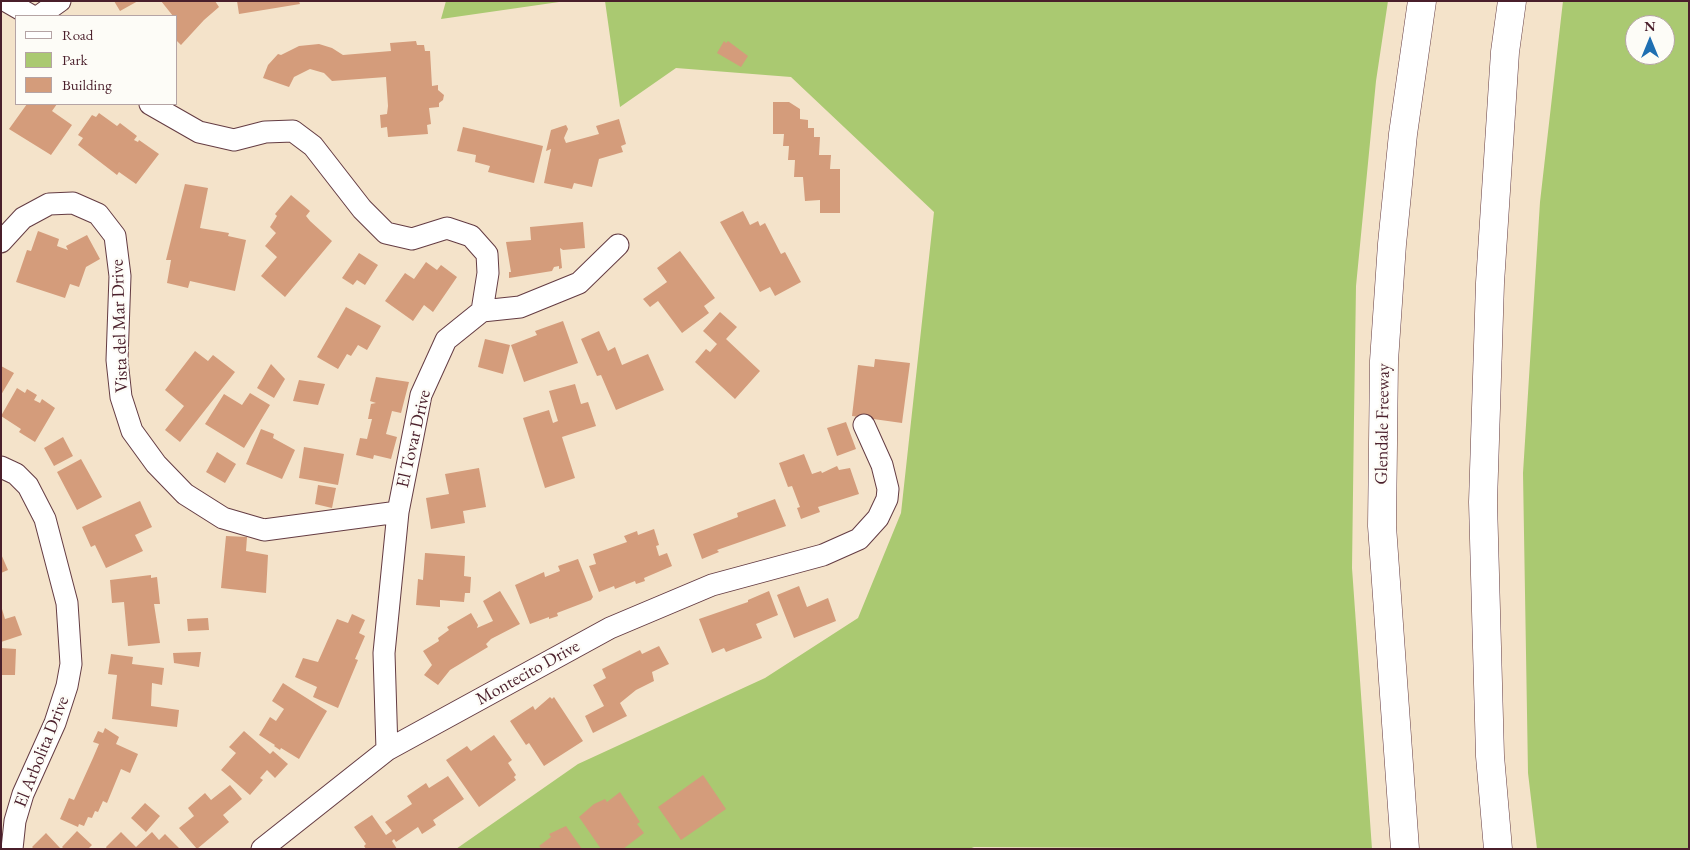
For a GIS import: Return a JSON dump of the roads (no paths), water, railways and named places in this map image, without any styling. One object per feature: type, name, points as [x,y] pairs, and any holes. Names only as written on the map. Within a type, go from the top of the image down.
[{"type":"highway","name":"Glendale Freeway","points":[[1405,849],[1382,526],[1384,361],[1392,244],[1403,134],[1422,1]]},
{"type":"highway","points":[[1498,849],[1490,756],[1483,502],[1490,283],[1506,52],[1512,1]]},
{"type":"street","points":[[6,1],[30,15]]},
{"type":"street","points":[[40,15],[60,1]]},
{"type":"street","points":[[152,105],[199,132],[234,140],[265,132],[293,131],[313,146],[362,209],[386,233],[412,239],[447,228],[471,236],[487,254],[488,273],[482,311],[520,307],[579,283],[618,245]]},
{"type":"street","name":"Vista del Mar Drive","points":[[1,242],[23,218],[49,204],[73,202],[98,214],[115,236],[120,276],[117,360],[121,397],[132,431],[156,464],[185,494],[223,518],[264,530],[398,512]]},
{"type":"street","name":"El Tovar Drive","points":[[386,750],[384,653],[398,512],[421,395],[446,340],[482,311]]},
{"type":"street","name":"Montecito Drive","points":[[262,849],[386,750],[610,628],[712,585],[823,555],[859,539],[878,518],[887,499],[886,477],[864,426]]},
{"type":"street","name":"El Arbolita Drive","points":[[1,467],[16,474],[28,486],[45,519],[68,603],[71,664],[68,686],[55,723],[23,794],[15,821],[12,849]]}]
